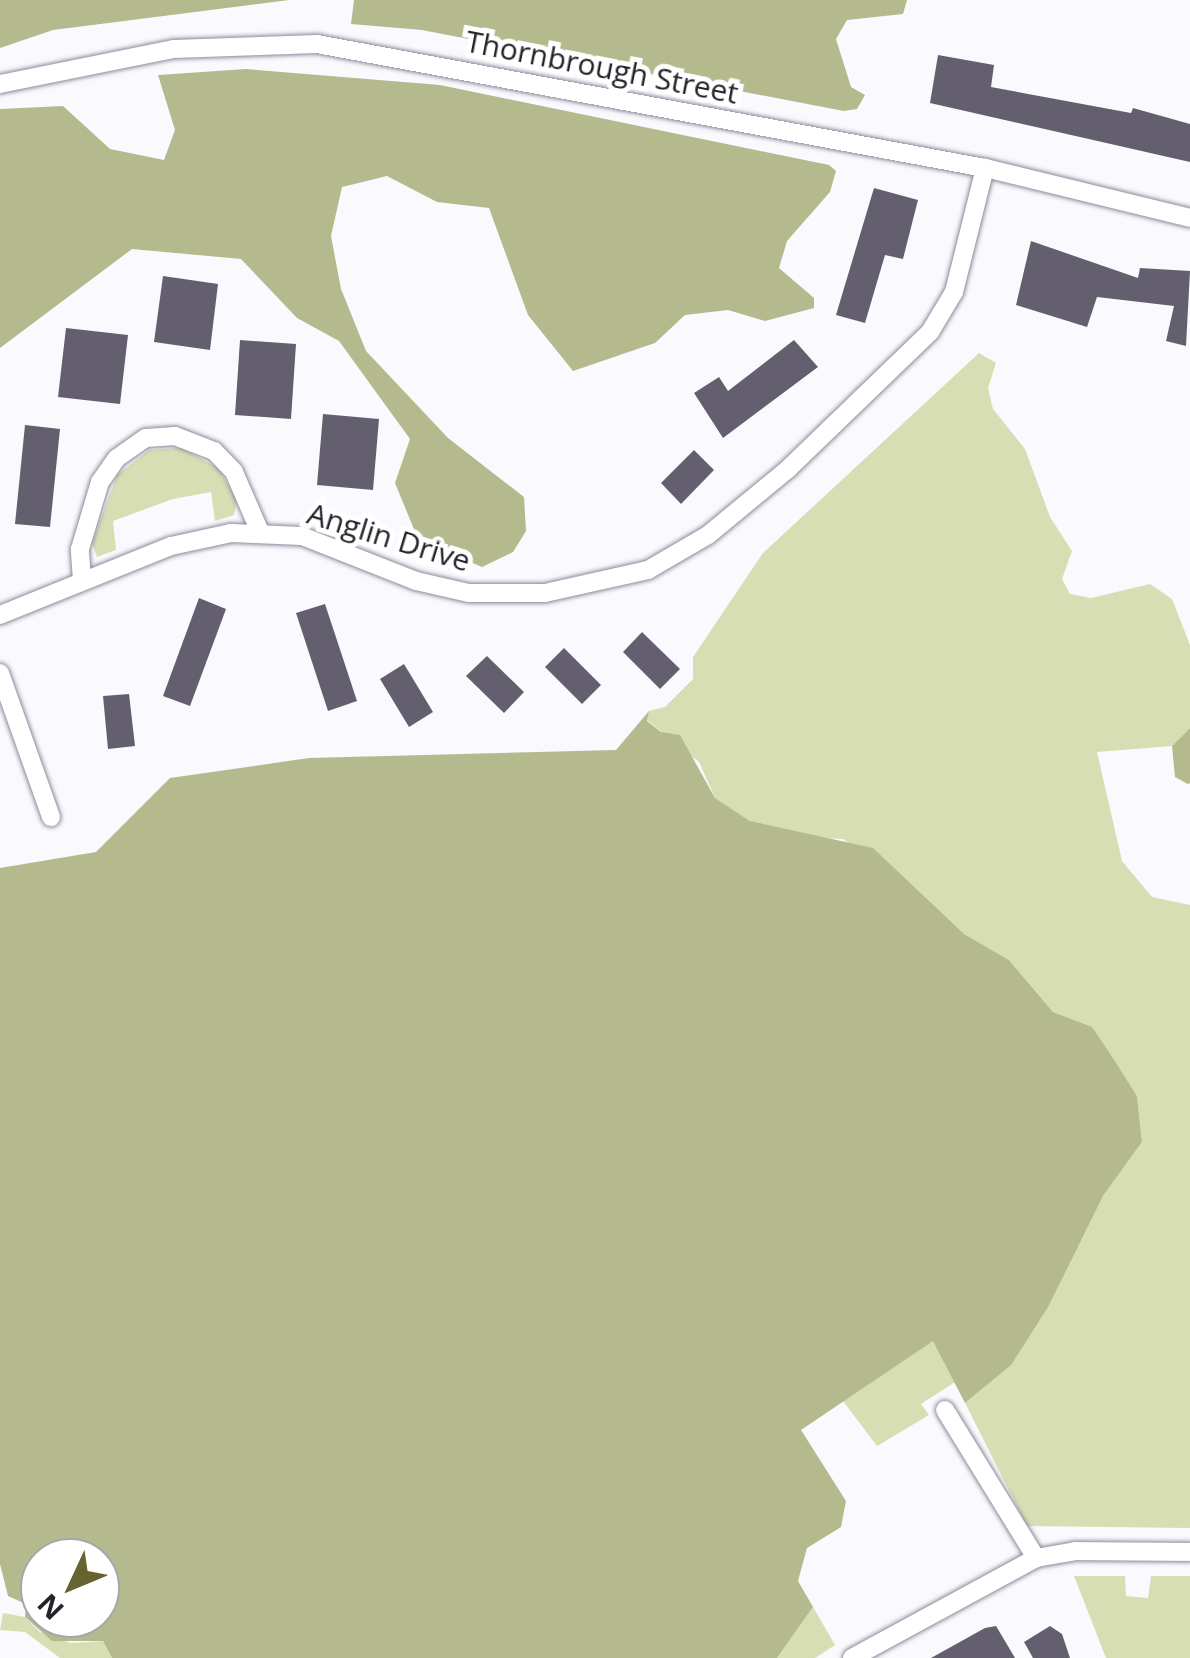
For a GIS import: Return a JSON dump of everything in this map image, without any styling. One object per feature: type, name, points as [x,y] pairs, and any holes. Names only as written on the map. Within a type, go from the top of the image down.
[{"type":"street","name":"Thornbrough Street","points":[[0,84],[174,49],[316,44],[984,168],[1190,218]]},
{"type":"street","name":"Anglin Drive","points":[[0,615],[172,546],[260,532],[320,541],[416,581],[469,593],[584,588],[676,556],[788,469],[930,332],[954,292],[984,168]]},
{"type":"street","points":[[82,581],[80,550],[100,482],[118,458],[146,438],[174,436],[214,451],[234,472],[260,532]]},
{"type":"street","points":[[0,673],[51,817]]},
{"type":"street","points":[[944,1410],[1036,1558]]},
{"type":"street","points":[[852,1658],[1036,1558],[1075,1551],[1190,1552]]},
{"type":"green space","points":[[0,0],[289,0],[53,30],[0,48]]},
{"type":"green space","points":[[354,0],[907,0],[903,14],[847,20],[836,39],[851,87],[865,95],[857,109],[844,111],[422,30],[351,24]]},
{"type":"green space","points":[[246,69],[440,85],[829,165],[836,171],[830,192],[787,241],[779,268],[814,298],[814,308],[765,321],[728,310],[685,315],[655,343],[573,371],[528,315],[489,208],[437,202],[387,176],[342,187],[331,236],[341,289],[366,351],[448,438],[524,497],[526,531],[513,552],[482,567],[418,539],[395,483],[410,439],[339,341],[297,318],[241,259],[132,249],[0,348],[0,109],[63,106],[110,149],[164,160],[175,130],[158,75]]},
{"type":"green space","points":[[979,353],[996,363],[988,388],[993,409],[1025,449],[1050,517],[1072,551],[1062,579],[1070,594],[1091,598],[1150,584],[1172,599],[1190,645],[1190,728],[1172,746],[1097,752],[1122,861],[1152,897],[1190,905],[1190,1528],[1027,1526],[965,1403],[1011,1364],[1103,1196],[1142,1142],[1137,1096],[1115,1061],[1092,1028],[1053,1012],[1009,960],[964,934],[843,839],[804,837],[750,821],[715,798],[699,762],[647,720],[649,711],[665,707],[693,679],[693,657],[763,553]]},
{"type":"green space","points":[[181,448],[218,468],[237,500],[234,515],[215,521],[211,492],[173,499],[113,521],[116,550],[97,557],[92,543],[117,475],[149,450]]},
{"type":"green space","points":[[649,711],[647,721],[661,732],[680,735],[715,798],[750,821],[873,848],[964,934],[1009,960],[1053,1012],[1092,1027],[1137,1096],[1142,1142],[1103,1196],[1048,1307],[1011,1365],[965,1403],[933,1341],[801,1430],[846,1501],[841,1527],[807,1548],[798,1581],[813,1607],[777,1658],[112,1658],[103,1641],[52,1641],[49,1638],[120,1638],[120,1538],[20,1538],[20,1601],[8,1596],[0,1564],[0,868],[96,852],[170,778],[309,758],[616,750]]},
{"type":"green space","points":[[1190,728],[1188,784],[1175,777],[1172,746]]},
{"type":"green space","points":[[934,1340],[955,1382],[921,1404],[929,1415],[877,1446],[843,1401]]},
{"type":"green space","points":[[1074,1576],[1125,1576],[1126,1596],[1148,1598],[1151,1576],[1190,1576],[1190,1658],[1106,1658]]},
{"type":"green space","points":[[813,1607],[835,1645],[815,1658],[777,1658]]},
{"type":"green space","points":[[3,1613],[20,1616],[20,1632],[0,1630]]},
{"type":"green space","points":[[33,1638],[57,1638],[71,1643],[103,1641],[112,1658],[60,1658]]},
{"type":"building","points":[[938,55],[994,65],[991,87],[1131,113],[1133,108],[1190,124],[1190,162],[930,103]]},
{"type":"building","points":[[874,188],[918,200],[903,259],[885,255],[865,323],[836,315]]},
{"type":"building","points":[[1031,241],[1138,278],[1140,268],[1190,271],[1186,346],[1166,341],[1174,306],[1097,297],[1087,327],[1016,305]]},
{"type":"building","points":[[163,276],[218,284],[210,350],[154,342]]},
{"type":"building","points":[[66,328],[128,335],[120,404],[58,397]]},
{"type":"building","points":[[240,340],[296,344],[291,419],[235,415]]},
{"type":"building","points":[[794,340],[818,367],[723,438],[694,393],[719,377],[728,391]]},
{"type":"building","points":[[323,414],[379,419],[373,490],[317,485]]},
{"type":"building","points":[[25,425],[60,429],[50,527],[15,524]]},
{"type":"building","points":[[694,450],[714,470],[681,504],[661,483]]},
{"type":"building","points":[[199,598],[226,609],[190,706],[163,696]]},
{"type":"building","points":[[325,604],[357,701],[328,711],[296,613]]},
{"type":"building","points":[[642,632],[680,669],[660,689],[623,652]]},
{"type":"building","points":[[564,648],[601,685],[582,704],[545,667]]},
{"type":"building","points":[[487,656],[524,692],[504,713],[466,676]]},
{"type":"building","points":[[404,664],[433,712],[409,727],[380,679]]},
{"type":"building","points":[[129,694],[135,746],[108,749],[103,696]]},
{"type":"building","points":[[996,1626],[1015,1658],[931,1658],[985,1628]]},
{"type":"building","points":[[1050,1626],[1062,1634],[1070,1658],[1033,1658],[1024,1642]]}]
